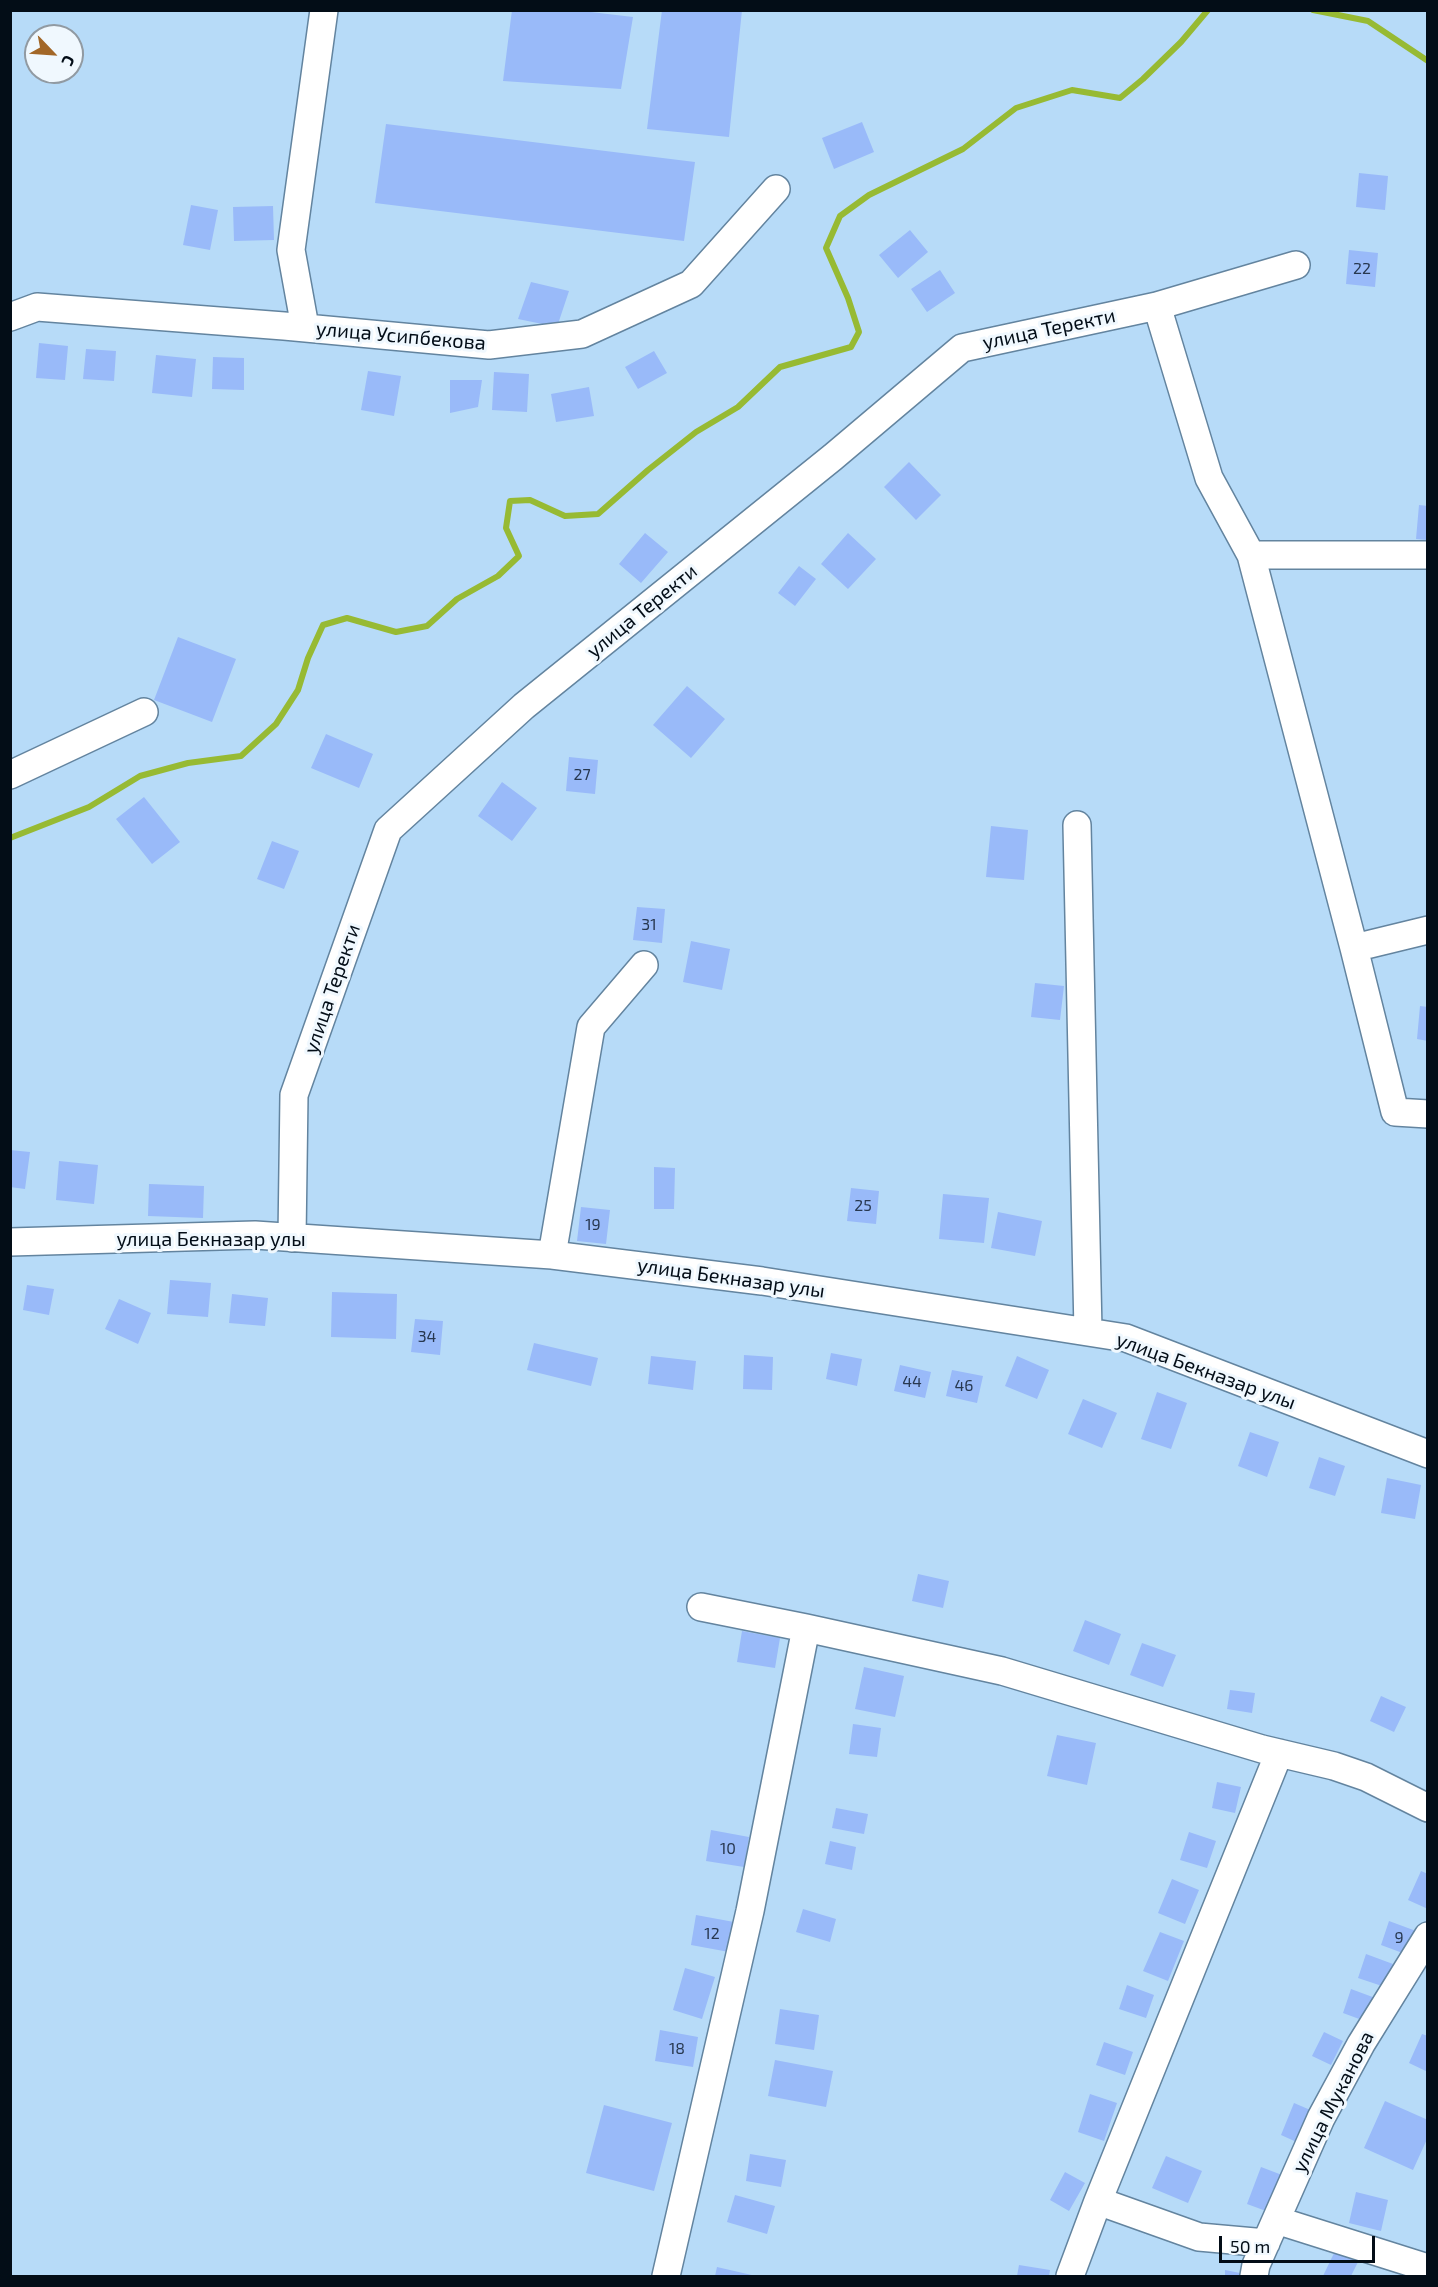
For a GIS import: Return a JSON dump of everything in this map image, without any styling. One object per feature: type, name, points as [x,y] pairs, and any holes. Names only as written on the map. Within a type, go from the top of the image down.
[{"type":"street","points":[[305,327],[291,250],[324,10]]},
{"type":"street","name":"улица Усипбекова","points":[[10,317],[37,307],[305,327],[489,345],[582,334],[691,284],[776,189]]},
{"type":"street","name":"улица Теректи","points":[[292,1238],[294,1095],[388,830],[524,706],[833,457],[962,348],[1156,306],[1296,265]]},
{"type":"street","points":[[1156,306],[1209,478],[1251,555],[1395,1112],[1428,1114]]},
{"type":"street","points":[[1251,555],[1428,555]]},
{"type":"street","points":[[10,775],[144,712]]},
{"type":"street","points":[[1077,825],[1088,1331]]},
{"type":"street","points":[[1354,948],[1428,930]]},
{"type":"street","points":[[552,1255],[591,1027],[644,965]]},
{"type":"street","name":"улица Бекназар улы","points":[[10,1242],[255,1235],[552,1255],[762,1281],[1126,1338],[1428,1454]]},
{"type":"street","points":[[701,1607],[1002,1671],[1279,1753],[1334,1766],[1366,1777],[1428,1808]]},
{"type":"street","points":[[666,2277],[750,1911],[806,1628]]},
{"type":"street","points":[[1070,2277],[1098,2201],[1279,1753]]},
{"type":"street","name":"улица Муканова","points":[[1254,2277],[1256,2265],[1321,2118],[1361,2044],[1428,1936]]},
{"type":"street","points":[[1098,2201],[1199,2237],[1271,2232],[1428,2268]]},
{"type":"building","points":[[512,10],[574,10],[633,17],[621,89],[503,81]]},
{"type":"building","points":[[662,10],[742,10],[729,137],[647,129]]},
{"type":"building","points":[[862,122],[874,152],[834,169],[822,138]]},
{"type":"building","points":[[386,124],[695,162],[684,241],[375,203]]},
{"type":"building","points":[[1359,173],[1388,176],[1385,210],[1356,207]]},
{"type":"building","points":[[191,205],[218,210],[210,250],[183,245]]},
{"type":"building","points":[[273,206],[274,240],[234,241],[233,207]]},
{"type":"building","points":[[910,230],[928,252],[898,278],[879,255]]},
{"type":"building","points":[[1349,250],[1378,253],[1375,287],[1346,284]]},
{"type":"building","points":[[940,270],[955,293],[927,312],[911,289]]},
{"type":"building","points":[[531,282],[569,291],[557,327],[518,319]]},
{"type":"building","points":[[39,343],[68,346],[65,380],[36,378]]},
{"type":"building","points":[[86,349],[116,351],[114,381],[83,379]]},
{"type":"building","points":[[654,351],[667,373],[638,389],[625,367]]},
{"type":"building","points":[[156,355],[196,359],[192,397],[152,393]]},
{"type":"building","points":[[213,357],[244,358],[244,390],[212,389]]},
{"type":"building","points":[[368,371],[401,376],[394,416],[361,410]]},
{"type":"building","points":[[494,372],[529,374],[527,412],[492,410]]},
{"type":"building","points":[[450,380],[482,380],[478,407],[450,413]]},
{"type":"building","points":[[589,387],[594,416],[556,422],[551,394]]},
{"type":"building","points":[[909,462],[941,495],[916,520],[884,487]]},
{"type":"building","points":[[1419,505],[1428,506],[1428,540],[1416,539]]},
{"type":"building","points":[[645,533],[668,552],[641,583],[619,564]]},
{"type":"building","points":[[848,533],[876,559],[848,589],[821,564]]},
{"type":"building","points":[[799,566],[816,579],[795,606],[778,593]]},
{"type":"building","points":[[178,637],[236,659],[212,722],[154,700]]},
{"type":"building","points":[[687,686],[725,719],[691,758],[653,725]]},
{"type":"building","points":[[326,734],[373,754],[359,788],[311,768]]},
{"type":"building","points":[[569,757],[598,760],[595,794],[566,791]]},
{"type":"building","points":[[502,782],[537,808],[512,841],[478,816]]},
{"type":"building","points":[[144,797],[180,842],[152,864],[116,819]]},
{"type":"building","points":[[991,826],[1028,830],[1024,880],[986,877]]},
{"type":"building","points":[[272,841],[299,851],[284,889],[257,879]]},
{"type":"building","points":[[637,907],[665,909],[662,943],[633,940]]},
{"type":"building","points":[[691,941],[730,949],[722,990],[683,982]]},
{"type":"building","points":[[1035,983],[1064,986],[1060,1020],[1031,1017]]},
{"type":"building","points":[[1420,1006],[1428,1007],[1428,1041],[1417,1039]]},
{"type":"building","points":[[10,1150],[30,1152],[25,1189],[10,1187]]},
{"type":"building","points":[[59,1161],[98,1165],[94,1204],[56,1200]]},
{"type":"building","points":[[654,1167],[675,1168],[674,1209],[654,1209]]},
{"type":"building","points":[[149,1184],[204,1186],[203,1218],[148,1216]]},
{"type":"building","points":[[851,1188],[879,1191],[876,1224],[847,1221]]},
{"type":"building","points":[[943,1194],[989,1198],[984,1243],[939,1239]]},
{"type":"building","points":[[581,1207],[610,1210],[606,1244],[577,1241]]},
{"type":"building","points":[[998,1212],[1042,1221],[1035,1256],[991,1248]]},
{"type":"building","points":[[170,1280],[211,1283],[208,1317],[167,1314]]},
{"type":"building","points":[[27,1285],[54,1289],[49,1315],[23,1310]]},
{"type":"building","points":[[332,1292],[397,1294],[396,1339],[331,1337]]},
{"type":"building","points":[[232,1294],[268,1298],[265,1326],[229,1323]]},
{"type":"building","points":[[119,1299],[151,1313],[138,1344],[105,1329]]},
{"type":"building","points":[[415,1319],[443,1321],[440,1355],[411,1352]]},
{"type":"building","points":[[534,1343],[598,1358],[591,1386],[527,1370]]},
{"type":"building","points":[[831,1353],[862,1359],[857,1386],[826,1379]]},
{"type":"building","points":[[744,1355],[773,1357],[772,1390],[743,1389]]},
{"type":"building","points":[[651,1356],[696,1361],[693,1390],[648,1384]]},
{"type":"building","points":[[1017,1356],[1049,1370],[1037,1399],[1005,1386]]},
{"type":"building","points":[[900,1365],[931,1372],[925,1398],[894,1391]]},
{"type":"building","points":[[952,1370],[983,1376],[977,1403],[946,1396]]},
{"type":"building","points":[[1157,1392],[1187,1403],[1171,1449],[1141,1439]]},
{"type":"building","points":[[1083,1399],[1117,1413],[1102,1448],[1068,1434]]},
{"type":"building","points":[[1250,1432],[1279,1442],[1267,1477],[1238,1466]]},
{"type":"building","points":[[1319,1457],[1345,1466],[1335,1496],[1309,1488]]},
{"type":"building","points":[[1387,1478],[1421,1485],[1415,1519],[1381,1513]]},
{"type":"building","points":[[918,1574],[949,1581],[943,1608],[912,1601]]},
{"type":"building","points":[[1085,1620],[1121,1634],[1109,1665],[1073,1651]]},
{"type":"building","points":[[742,1631],[780,1638],[775,1668],[737,1662]]},
{"type":"building","points":[[1142,1643],[1176,1655],[1163,1687],[1130,1675]]},
{"type":"building","points":[[864,1667],[904,1676],[895,1717],[855,1709]]},
{"type":"building","points":[[1230,1690],[1255,1693],[1252,1713],[1227,1709]]},
{"type":"building","points":[[1381,1696],[1406,1707],[1394,1732],[1370,1721]]},
{"type":"building","points":[[853,1724],[881,1728],[877,1757],[849,1754]]},
{"type":"building","points":[[1057,1735],[1096,1743],[1087,1785],[1047,1776]]},
{"type":"building","points":[[1217,1782],[1241,1787],[1235,1813],[1212,1808]]},
{"type":"building","points":[[836,1808],[868,1814],[864,1834],[832,1828]]},
{"type":"building","points":[[711,1830],[749,1837],[744,1867],[706,1861]]},
{"type":"building","points":[[1189,1832],[1216,1841],[1207,1868],[1180,1860]]},
{"type":"building","points":[[830,1841],[856,1847],[852,1870],[825,1864]]},
{"type":"building","points":[[1421,1871],[1428,1874],[1428,1909],[1408,1900]]},
{"type":"building","points":[[1172,1879],[1199,1890],[1185,1924],[1158,1913]]},
{"type":"building","points":[[803,1909],[836,1919],[830,1942],[796,1932]]},
{"type":"building","points":[[696,1915],[734,1922],[729,1952],[691,1945]]},
{"type":"building","points":[[1389,1921],[1416,1931],[1408,1955],[1381,1945]]},
{"type":"building","points":[[1160,1932],[1184,1941],[1168,1981],[1143,1971]]},
{"type":"building","points":[[1366,1954],[1393,1964],[1385,1987],[1358,1978]]},
{"type":"building","points":[[685,1968],[715,1977],[702,2019],[673,2010]]},
{"type":"building","points":[[1127,1985],[1154,1995],[1146,2018],[1119,2009]]},
{"type":"building","points":[[1351,1989],[1378,1999],[1370,2023],[1343,2013]]},
{"type":"building","points":[[780,2009],[819,2015],[814,2050],[775,2044]]},
{"type":"building","points":[[660,2030],[698,2037],[693,2067],[655,2061]]},
{"type":"building","points":[[1324,2032],[1343,2041],[1331,2065],[1312,2056]]},
{"type":"building","points":[[1422,2034],[1428,2036],[1428,2072],[1409,2063]]},
{"type":"building","points":[[1104,2042],[1133,2052],[1125,2075],[1096,2065]]},
{"type":"building","points":[[775,2060],[833,2071],[826,2107],[768,2096]]},
{"type":"building","points":[[1090,2094],[1117,2103],[1104,2141],[1078,2132]]},
{"type":"building","points":[[1385,2101],[1428,2120],[1428,2137],[1413,2170],[1364,2148]]},
{"type":"building","points":[[1294,2103],[1315,2112],[1301,2144],[1281,2135]]},
{"type":"building","points":[[604,2105],[672,2123],[654,2191],[586,2173]]},
{"type":"building","points":[[750,2154],[786,2160],[781,2187],[746,2181]]},
{"type":"building","points":[[1166,2156],[1202,2171],[1188,2203],[1152,2188]]},
{"type":"building","points":[[1261,2167],[1290,2178],[1277,2215],[1247,2204]]},
{"type":"building","points":[[1065,2172],[1085,2183],[1069,2211],[1050,2200]]},
{"type":"building","points":[[1356,2192],[1388,2200],[1381,2231],[1349,2223]]},
{"type":"building","points":[[735,2195],[775,2206],[767,2234],[727,2222]]},
{"type":"building","points":[[1336,2249],[1359,2260],[1351,2276],[1323,2276]]},
{"type":"building","points":[[1019,2265],[1050,2270],[1049,2276],[1017,2276]]},
{"type":"building","points":[[717,2267],[756,2276],[715,2276]]},
{"type":"building","points":[[1225,2270],[1245,2274],[1245,2276],[1225,2276]]},
{"type":"waterway","points":[[10,838],[89,807],[140,776],[188,763],[241,756],[276,724],[298,690],[308,658],[323,625],[347,618],[396,632],[427,626],[457,599],[498,576],[519,556],[506,528],[510,501],[530,500],[565,516],[598,514],[696,432],[738,407],[780,367],[851,347],[859,332],[848,298],[826,248],[840,216],[869,195],[963,149],[1016,108],[1072,90],[1120,98],[1181,42],[1208,10]]},
{"type":"waterway","points":[[1313,10],[1368,21],[1428,61]]}]
